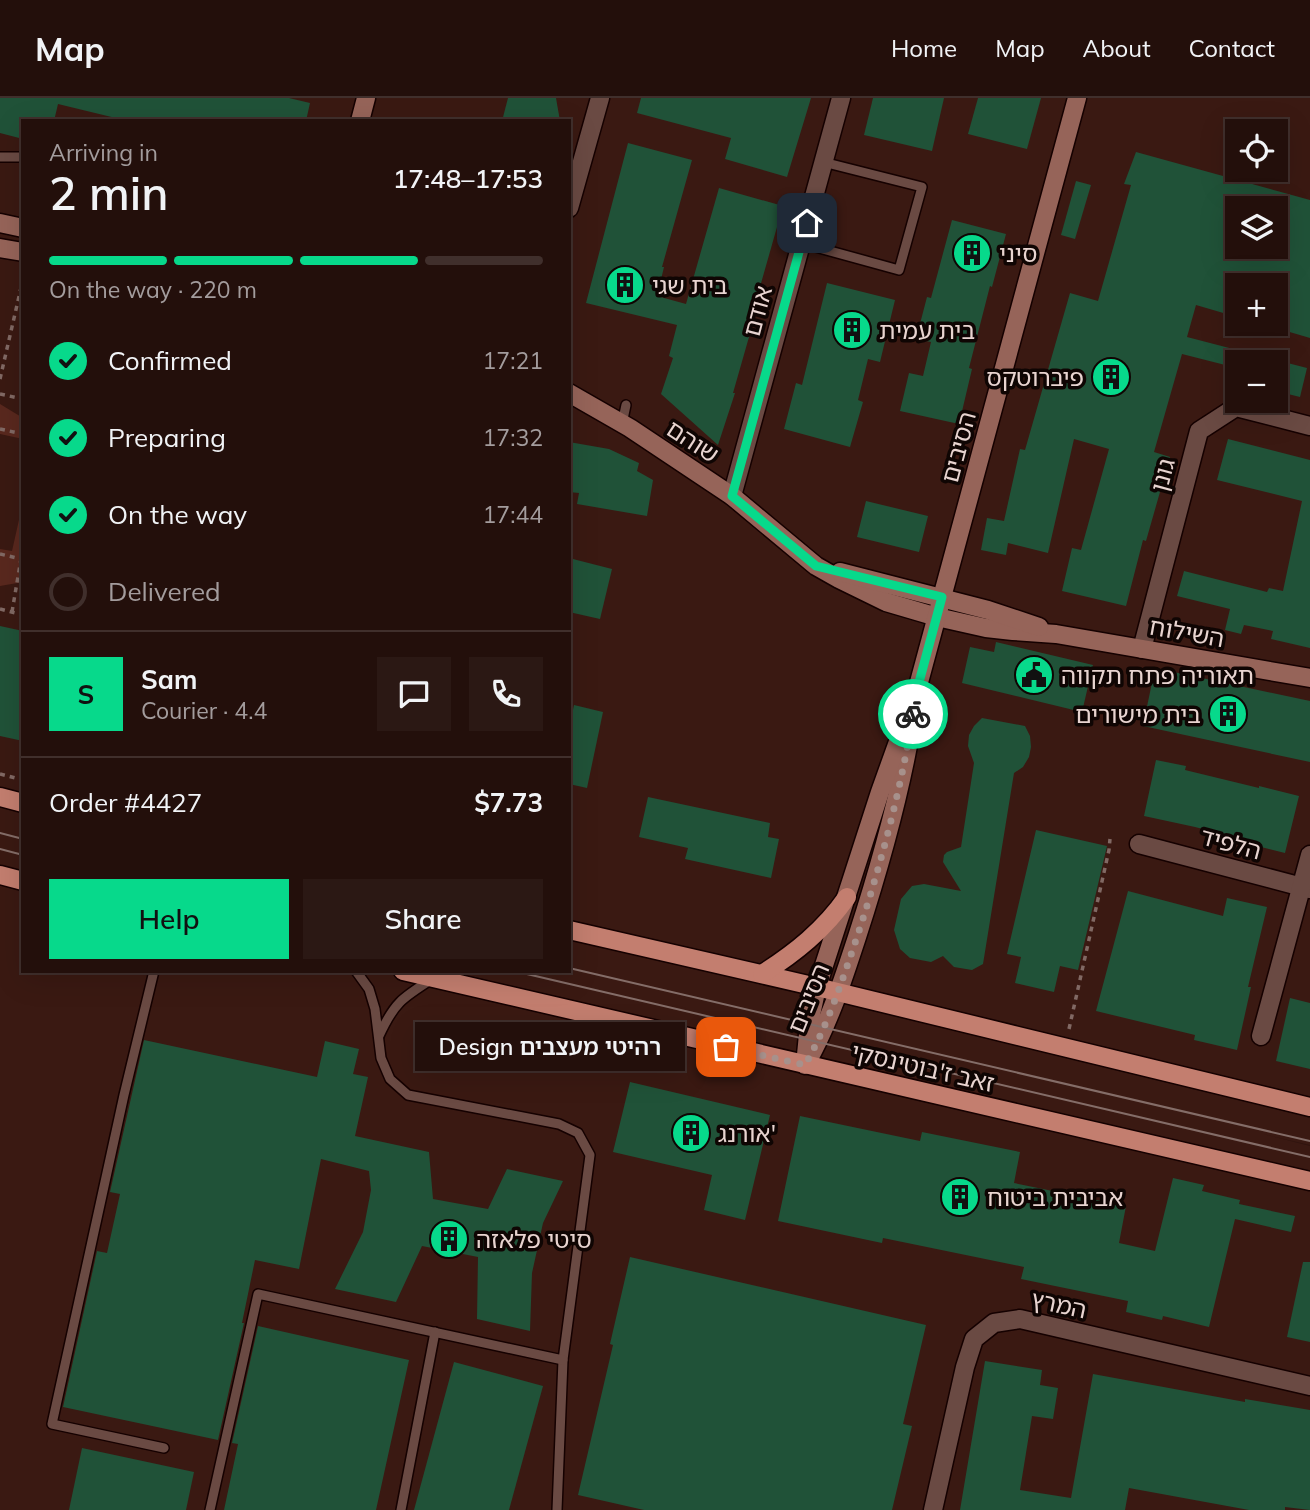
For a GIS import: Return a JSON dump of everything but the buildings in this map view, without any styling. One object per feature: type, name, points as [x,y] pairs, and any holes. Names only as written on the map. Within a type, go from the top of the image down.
[{"type":"main road","points":[[0,797],[21,802]]},
{"type":"main road","points":[[0,875],[21,880]]},
{"type":"main road","points":[[761,974],[798,950],[817,933],[834,916],[847,897]]},
{"type":"main road","points":[[571,930],[1310,1107]]},
{"type":"main road","name":"זאב ז'בוטינסקי","points":[[412,973],[1310,1181]]},
{"type":"street","points":[[361,119],[366,98]]},
{"type":"street","points":[[571,201],[600,98]]},
{"type":"street","name":"אודם","points":[[732,496],[841,98]]},
{"type":"street","name":"הסיבים","points":[[805,1065],[808,1024],[817,988],[918,686],[1077,98]]},
{"type":"street","points":[[0,223],[21,228]]},
{"type":"street","points":[[0,248],[21,252]]},
{"type":"street","name":"שוהם","points":[[571,394],[732,496],[816,566],[886,602],[937,617]]},
{"type":"street","name":"גונן","points":[[1142,649],[1199,431],[1236,407],[1310,426]]},
{"type":"street","name":"שוהם","points":[[816,566],[942,597]]},
{"type":"street","name":"השילוח","points":[[942,597],[1007,615],[1056,634]]},
{"type":"street","name":"השילוח","points":[[937,617],[986,628],[1056,634],[1310,678]]},
{"type":"street","name":"הסיבים","points":[[805,1065],[839,993],[874,883],[906,757],[918,686]]},
{"type":"street","name":"הלפיד","points":[[1139,844],[1306,888]]},
{"type":"street","points":[[1261,1036],[1306,888],[1310,855]]},
{"type":"street","name":"המרץ","points":[[933,1510],[965,1367],[974,1339],[994,1323],[1020,1319],[1310,1386]]},
{"type":"lane","points":[[0,157],[21,157]]},
{"type":"lane","points":[[801,243],[899,270],[922,187],[823,162]]},
{"type":"lane","points":[[622,424],[626,405]]},
{"type":"lane","points":[[154,973],[52,1424],[164,1448]]},
{"type":"lane","points":[[357,973],[369,989],[375,1009],[381,1058],[390,1079],[408,1095],[559,1124],[578,1133],[590,1155],[563,1360],[557,1510]]},
{"type":"lane","points":[[378,1038],[390,1012],[403,998],[433,978]]},
{"type":"lane","points":[[210,1510],[258,1294],[563,1360]]},
{"type":"lane","points":[[401,1510],[435,1332]]},
{"type":"path","points":[[0,379],[21,288]]},
{"type":"path","points":[[0,394],[21,399]]},
{"type":"path","points":[[0,429],[21,434]]},
{"type":"path","points":[[0,554],[21,559],[12,612]]},
{"type":"path","points":[[0,609],[21,614]]},
{"type":"path","points":[[0,774],[21,779]]},
{"type":"path","points":[[1065,1047],[1110,850],[1110,839]]},
{"type":"shaded area","points":[[0,98],[1310,98],[1310,1145],[1263,1134],[1310,1146],[1310,1510],[0,1510]]},
{"type":"shaded area","points":[[0,404],[21,417],[21,439],[0,434]]},
{"type":"shaded area","points":[[21,511],[21,582],[0,586],[0,549],[12,551]]},
{"type":"tram line","points":[[0,833],[21,838]]},
{"type":"tram line","points":[[0,849],[21,854]]},
{"type":"tram line","points":[[571,968],[1310,1141]]},
{"type":"tram line","points":[[523,973],[1310,1157]]},
{"type":"way so far","points":[[726,1047],[805,1065],[818,1042],[839,993],[874,883],[894,810],[913,714]]},
{"type":"place","name":"סיני","points":[[972,253]]},
{"type":"place","name":"בית שגי","points":[[625,285]]},
{"type":"place","name":"בית עמית","points":[[852,330]]},
{"type":"place","name":"פיברוטקס","points":[[1111,377]]},
{"type":"place","name":"תאוריה פתח תקווה","points":[[1034,675]]},
{"type":"place","name":"בית מישורים","points":[[1228,714]]},
{"type":"place","name":"Design רהיטי מעצבים","points":[[726,1047]]},
{"type":"place","name":"אורנג'","points":[[691,1133]]},
{"type":"place","name":"אביבית ביטוח","points":[[960,1197]]},
{"type":"place","name":"סיטי פלאזה","points":[[449,1239]]},
{"type":"route","points":[[807,223],[732,496],[816,566],[942,597],[913,714]]}]
